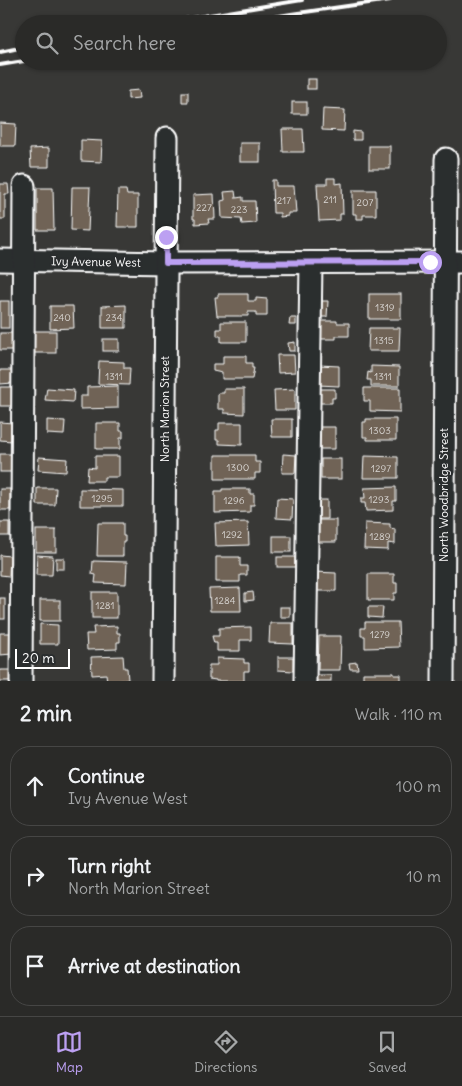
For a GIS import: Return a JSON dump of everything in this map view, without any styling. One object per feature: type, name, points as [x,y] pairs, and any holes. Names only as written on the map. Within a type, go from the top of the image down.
[{"type":"street","name":"North Marion Street","points":[[163,681],[167,138]]},
{"type":"street","name":"North Woodbridge Street","points":[[443,681],[454,262],[446,160]]},
{"type":"street","points":[[21,681],[24,186]]},
{"type":"street","name":"Ivy Avenue West","points":[[0,260],[166,263],[454,262]]},
{"type":"street","points":[[305,681],[311,263]]},
{"type":"building","points":[[307,79],[316,79],[316,89],[307,89]]},
{"type":"building","points":[[139,90],[140,98],[128,99],[128,91]]},
{"type":"building","points":[[182,92],[188,92],[188,102],[182,102]]},
{"type":"building","points":[[292,102],[307,102],[307,114],[292,114]]},
{"type":"building","points":[[323,109],[345,110],[344,131],[322,130]]},
{"type":"building","points":[[0,123],[16,124],[15,146],[0,146]]},
{"type":"building","points":[[282,129],[303,129],[304,152],[283,152]]},
{"type":"building","points":[[353,131],[361,132],[361,140],[353,140]]},
{"type":"building","points":[[81,140],[102,141],[101,162],[81,161]]},
{"type":"building","points":[[240,143],[260,143],[260,162],[240,162]]},
{"type":"building","points":[[369,146],[390,146],[390,169],[369,169]]},
{"type":"building","points":[[49,148],[49,167],[31,167],[30,149]]},
{"type":"building","points":[[327,178],[335,178],[335,184],[342,183],[343,214],[340,214],[340,220],[319,221],[317,184],[327,184]]},
{"type":"building","points":[[272,180],[276,180],[276,186],[294,186],[296,213],[288,213],[288,216],[280,217],[280,213],[273,213]]},
{"type":"building","points":[[0,184],[8,184],[9,194],[5,194],[5,219],[0,219]]},
{"type":"building","points":[[72,187],[90,187],[88,231],[71,230]]},
{"type":"building","points":[[37,188],[53,188],[54,230],[37,230]]},
{"type":"building","points":[[118,190],[126,190],[127,195],[138,195],[138,227],[117,227]]},
{"type":"building","points":[[353,190],[376,190],[376,215],[363,215],[363,219],[356,219],[356,214],[353,214]]},
{"type":"building","points":[[235,191],[236,198],[243,197],[243,201],[255,201],[256,223],[242,224],[241,219],[222,218],[221,201],[225,200],[224,192]]},
{"type":"building","points":[[214,194],[215,219],[208,219],[209,223],[195,224],[195,219],[193,219],[193,195]]},
{"type":"building","points":[[218,294],[248,294],[248,301],[256,301],[256,298],[267,299],[267,316],[256,316],[256,312],[248,312],[248,316],[217,316],[215,297],[218,297]]},
{"type":"building","points":[[369,294],[401,294],[401,319],[369,319]]},
{"type":"building","points":[[0,301],[9,301],[9,328],[0,328]]},
{"type":"building","points":[[315,301],[328,301],[327,317],[315,317]]},
{"type":"building","points":[[126,305],[126,328],[102,328],[102,306]]},
{"type":"building","points":[[50,306],[73,306],[74,328],[50,329]]},
{"type":"building","points":[[290,318],[296,318],[296,325],[289,325]]},
{"type":"building","points":[[319,321],[349,323],[349,336],[336,336],[336,339],[319,339]]},
{"type":"building","points":[[221,322],[246,322],[246,342],[221,342],[221,336],[217,336],[217,329],[221,329]]},
{"type":"building","points":[[369,328],[400,328],[399,351],[368,351]]},
{"type":"building","points":[[34,331],[56,331],[56,353],[34,353]]},
{"type":"building","points":[[0,333],[14,333],[14,350],[0,350]]},
{"type":"building","points":[[103,339],[119,339],[119,351],[103,351]]},
{"type":"building","points":[[295,342],[295,351],[289,351],[288,343]]},
{"type":"building","points":[[277,355],[294,355],[295,372],[278,373]]},
{"type":"building","points":[[223,356],[246,356],[246,363],[252,363],[252,368],[254,368],[252,379],[222,379],[222,373],[213,371],[213,364],[223,364]]},
{"type":"building","points":[[99,361],[124,362],[124,368],[130,368],[129,385],[98,384]]},
{"type":"building","points":[[319,365],[339,366],[339,386],[318,385]]},
{"type":"building","points":[[371,366],[399,367],[399,386],[371,386],[371,380],[367,380],[368,372],[371,373]]},
{"type":"building","points":[[0,370],[13,370],[13,383],[0,384]]},
{"type":"building","points":[[118,386],[118,408],[80,409],[80,396],[87,396],[87,387]]},
{"type":"building","points":[[0,387],[15,387],[15,406],[0,406]]},
{"type":"building","points":[[47,388],[74,390],[73,402],[45,400]]},
{"type":"building","points":[[364,388],[400,388],[400,412],[370,411],[370,401],[364,401]]},
{"type":"building","points":[[224,389],[244,389],[244,414],[224,413],[224,409],[218,409],[218,393],[224,393]]},
{"type":"building","points":[[295,389],[295,410],[275,410],[274,390]]},
{"type":"building","points":[[317,389],[335,389],[335,398],[332,398],[332,403],[317,403]]},
{"type":"building","points":[[271,419],[292,419],[292,437],[272,437]]},
{"type":"building","points":[[366,419],[396,419],[396,440],[367,440],[367,437],[363,437],[363,422],[366,422]]},
{"type":"building","points":[[47,420],[65,421],[64,435],[47,434]]},
{"type":"building","points":[[0,422],[13,423],[12,441],[0,440]]},
{"type":"building","points":[[96,423],[120,423],[120,431],[123,431],[123,438],[120,438],[120,449],[96,449]]},
{"type":"building","points":[[219,423],[242,423],[242,445],[219,444],[219,440],[216,440],[216,430],[219,430]]},
{"type":"building","points":[[315,427],[335,427],[335,449],[314,449]]},
{"type":"building","points":[[0,454],[14,454],[14,472],[0,472]]},
{"type":"building","points":[[283,454],[296,455],[295,473],[282,473]]},
{"type":"building","points":[[215,455],[255,455],[255,462],[260,462],[260,473],[255,473],[255,479],[215,479]]},
{"type":"building","points":[[95,456],[119,456],[119,477],[104,477],[104,481],[87,481],[88,467],[95,468]]},
{"type":"building","points":[[364,456],[398,457],[398,478],[363,478]]},
{"type":"building","points":[[39,457],[67,459],[66,472],[38,470]]},
{"type":"building","points":[[321,459],[341,459],[341,479],[321,479]]},
{"type":"building","points":[[396,487],[396,501],[393,501],[393,510],[366,511],[365,503],[361,503],[361,498],[365,498],[364,488]]},
{"type":"building","points":[[37,488],[56,488],[55,505],[37,505]]},
{"type":"building","points":[[0,489],[10,489],[10,510],[0,510]]},
{"type":"building","points":[[80,489],[123,490],[123,506],[80,506]]},
{"type":"building","points":[[222,489],[250,489],[250,494],[254,494],[254,505],[250,505],[250,512],[215,513],[215,491],[222,491]]},
{"type":"building","points":[[277,498],[293,499],[292,519],[276,518]]},
{"type":"building","points":[[313,500],[327,500],[327,519],[313,519]]},
{"type":"building","points":[[313,520],[336,520],[336,542],[313,542]]},
{"type":"building","points":[[0,522],[9,522],[9,536],[0,536]]},
{"type":"building","points":[[248,522],[249,545],[216,546],[215,523]]},
{"type":"building","points":[[98,523],[123,523],[125,542],[123,542],[123,556],[97,556]]},
{"type":"building","points":[[365,523],[390,524],[390,528],[395,529],[395,544],[388,543],[388,550],[364,549]]},
{"type":"building","points":[[36,530],[56,530],[56,552],[36,552]]},
{"type":"building","points":[[273,536],[291,536],[291,552],[273,552]]},
{"type":"building","points":[[0,555],[10,556],[9,576],[0,575]]},
{"type":"building","points":[[37,555],[53,556],[52,575],[36,575]]},
{"type":"building","points":[[216,557],[240,557],[240,566],[247,566],[247,575],[240,575],[240,582],[216,582]]},
{"type":"building","points":[[277,557],[295,557],[295,567],[277,567]]},
{"type":"building","points":[[56,558],[64,558],[64,569],[56,569]]},
{"type":"building","points":[[93,561],[127,562],[126,584],[95,583],[96,575],[92,574]]},
{"type":"building","points":[[314,572],[336,573],[336,591],[314,591]]},
{"type":"building","points":[[368,574],[394,574],[394,583],[397,583],[397,593],[394,593],[394,600],[368,600]]},
{"type":"building","points":[[240,588],[241,611],[210,611],[209,589]]},
{"type":"building","points":[[92,592],[117,592],[117,618],[92,618]]},
{"type":"building","points":[[253,592],[254,600],[245,601],[245,593]]},
{"type":"building","points":[[0,598],[5,598],[5,619],[0,619]]},
{"type":"building","points":[[40,600],[60,600],[60,621],[40,621]]},
{"type":"building","points":[[280,607],[290,607],[290,617],[280,617]]},
{"type":"building","points":[[368,607],[383,607],[382,618],[368,617]]},
{"type":"building","points":[[365,622],[398,622],[399,647],[365,648],[365,636],[361,636],[361,628],[365,628]]},
{"type":"building","points":[[270,623],[293,623],[293,644],[269,643]]},
{"type":"building","points":[[40,624],[58,625],[58,644],[40,644]]},
{"type":"building","points":[[117,626],[117,633],[120,633],[120,642],[117,642],[117,649],[87,650],[86,634],[94,634],[93,627]]},
{"type":"building","points":[[251,627],[251,640],[240,640],[240,651],[217,651],[217,643],[214,643],[212,636],[219,636],[219,628]]},
{"type":"building","points":[[0,633],[12,633],[12,654],[0,655]]},
{"type":"building","points":[[319,636],[341,636],[340,670],[318,670]]},
{"type":"building","points":[[123,656],[128,680],[107,681],[106,674],[92,675],[91,657]]},
{"type":"building","points":[[278,657],[293,657],[293,671],[278,670]]},
{"type":"building","points":[[217,658],[244,659],[244,663],[249,663],[249,671],[244,671],[244,681],[216,681],[209,679],[209,665],[217,665]]},
{"type":"building","points":[[357,662],[358,669],[350,669],[349,663]]},
{"type":"building","points":[[0,670],[13,670],[13,681],[0,681]]},
{"type":"building","points":[[363,673],[394,673],[394,675],[401,675],[401,681],[363,681]]},
{"type":"building","points":[[315,675],[331,675],[331,681],[315,681]]},
{"type":"railway","points":[[210,15],[302,0]]},
{"type":"railway","points":[[285,15],[390,0]]},
{"type":"railway","points":[[0,52],[15,49]]},
{"type":"railway","points":[[0,65],[15,62]]},
{"type":"route","points":[[166,237],[166,263],[430,262]]}]
